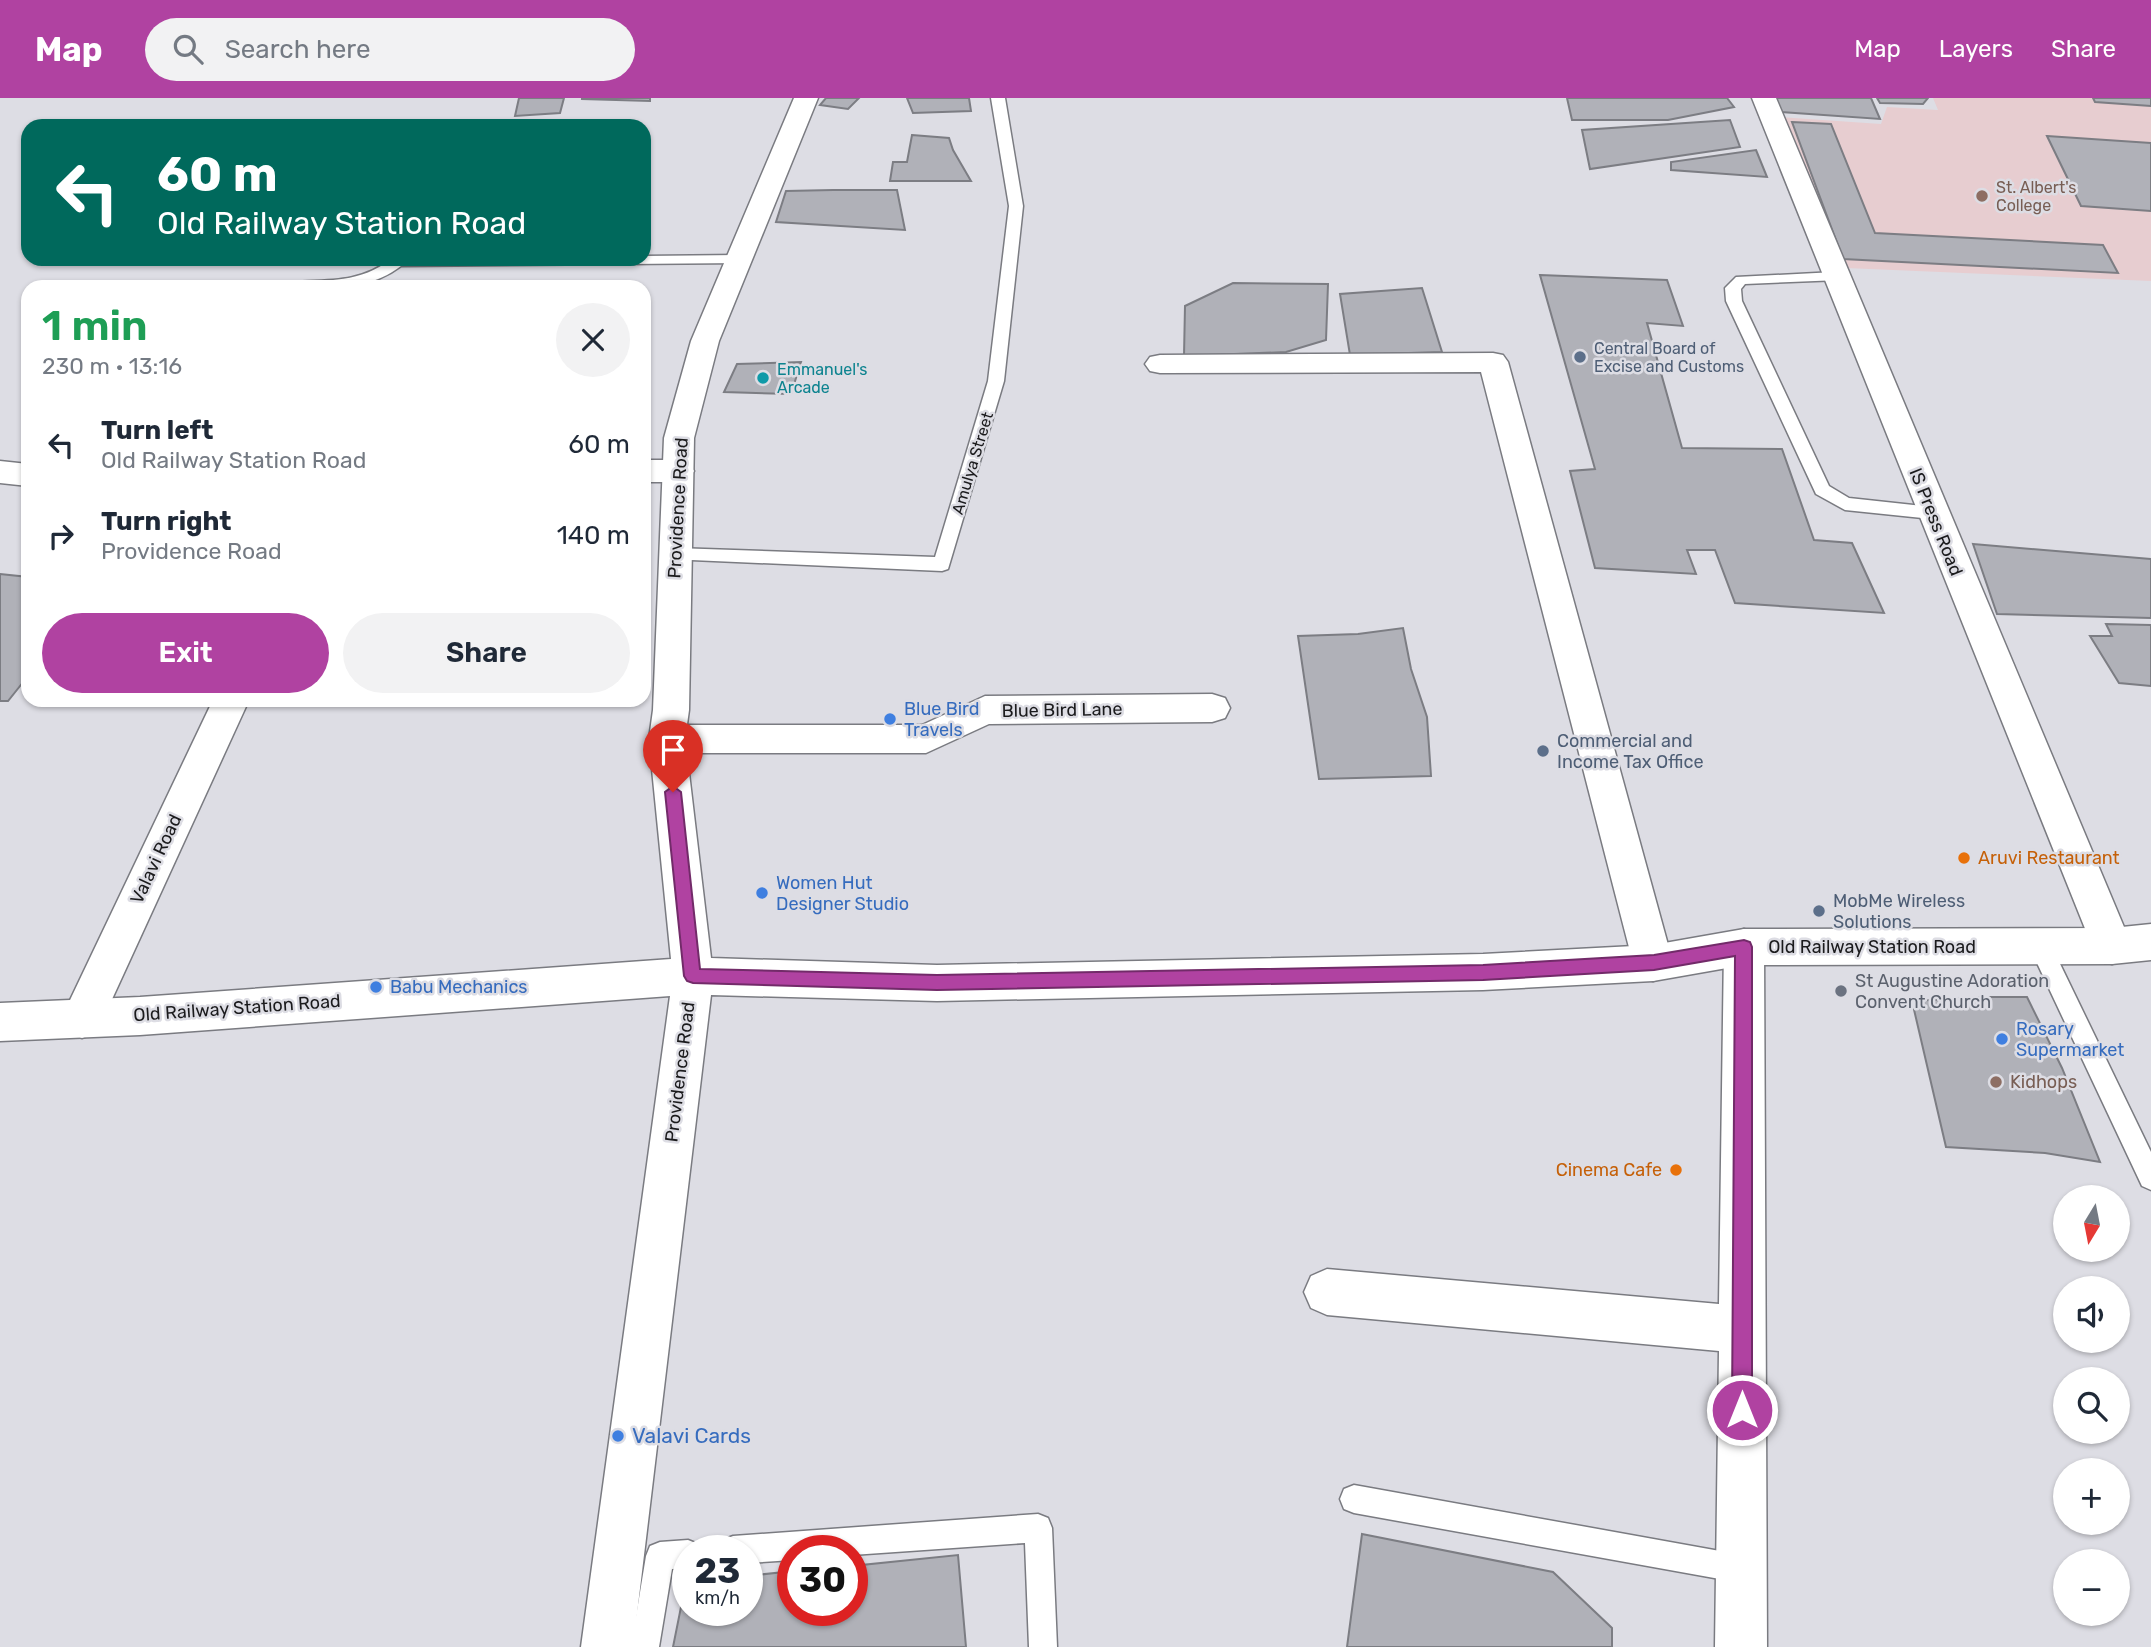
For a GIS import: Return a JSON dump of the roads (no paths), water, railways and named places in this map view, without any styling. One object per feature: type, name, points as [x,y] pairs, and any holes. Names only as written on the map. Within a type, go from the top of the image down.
[{"type":"street","name":"Providence Road","points":[[607,1647],[693,976],[667,739],[671,710],[675,554],[661,471],[679,438],[705,341],[806,98]]},
{"type":"street","name":"IS Press Road","points":[[1764,98],[1835,277],[2112,946]]},
{"type":"street","points":[[1160,364],[1493,362],[1654,963]]},
{"type":"street","points":[[0,472],[21,474]]},
{"type":"street","name":"Valavi Road","points":[[82,1018],[228,707]]},
{"type":"street","name":"Blue Bird Lane","points":[[667,739],[926,739],[985,710],[1212,708]]},
{"type":"street","name":"Old Railway Station Road","points":[[0,1022],[693,976],[937,983],[1483,972],[1654,963],[1744,947],[2112,946],[2151,942]]},
{"type":"street","points":[[1741,1647],[1744,947]]},
{"type":"street","points":[[1327,1292],[1743,1330]]},
{"type":"lane","name":"Amulya Street","points":[[675,554],[942,564],[996,381],[1016,206],[998,98]]},
{"type":"lane","points":[[651,261],[739,260]]},
{"type":"lane","points":[[372,280],[393,266]]},
{"type":"lane","points":[[1835,277],[1741,280],[1733,288],[1734,301],[1822,490],[1845,504],[1933,513]]},
{"type":"lane","points":[[2040,946],[2151,1178]]},
{"type":"lane","points":[[1354,1499],[1742,1569]]},
{"type":"lane","points":[[763,1548],[1038,1528],[1043,1647]]},
{"type":"lane","points":[[645,1647],[660,1556],[672,1555]]},
{"type":"place","name":"St. Albert's College","points":[[1982,196]]},
{"type":"place","name":"Central Board of Excise and Customs","points":[[1580,357]]},
{"type":"place","name":"Emmanuel's Arcade","points":[[763,378]]},
{"type":"place","name":"Blue Bird Travels","points":[[890,719]]},
{"type":"place","name":"Commercial and Income Tax Office","points":[[1543,751]]},
{"type":"place","name":"Aruvi Restaurant","points":[[1964,858]]},
{"type":"place","name":"Women Hut Designer Studio","points":[[762,893]]},
{"type":"place","name":"MobMe Wireless Solutions","points":[[1819,911]]},
{"type":"place","name":"Babu Mechanics","points":[[376,987]]},
{"type":"place","name":"St Augustine Adoration Convent Church","points":[[1841,991]]},
{"type":"place","name":"Rosary Supermarket","points":[[2002,1039]]},
{"type":"place","name":"Kidhops","points":[[1996,1082]]},
{"type":"place","name":"Cinema Cafe","points":[[1676,1170]]},
{"type":"place","name":"Valavi Cards","points":[[618,1436]]}]
